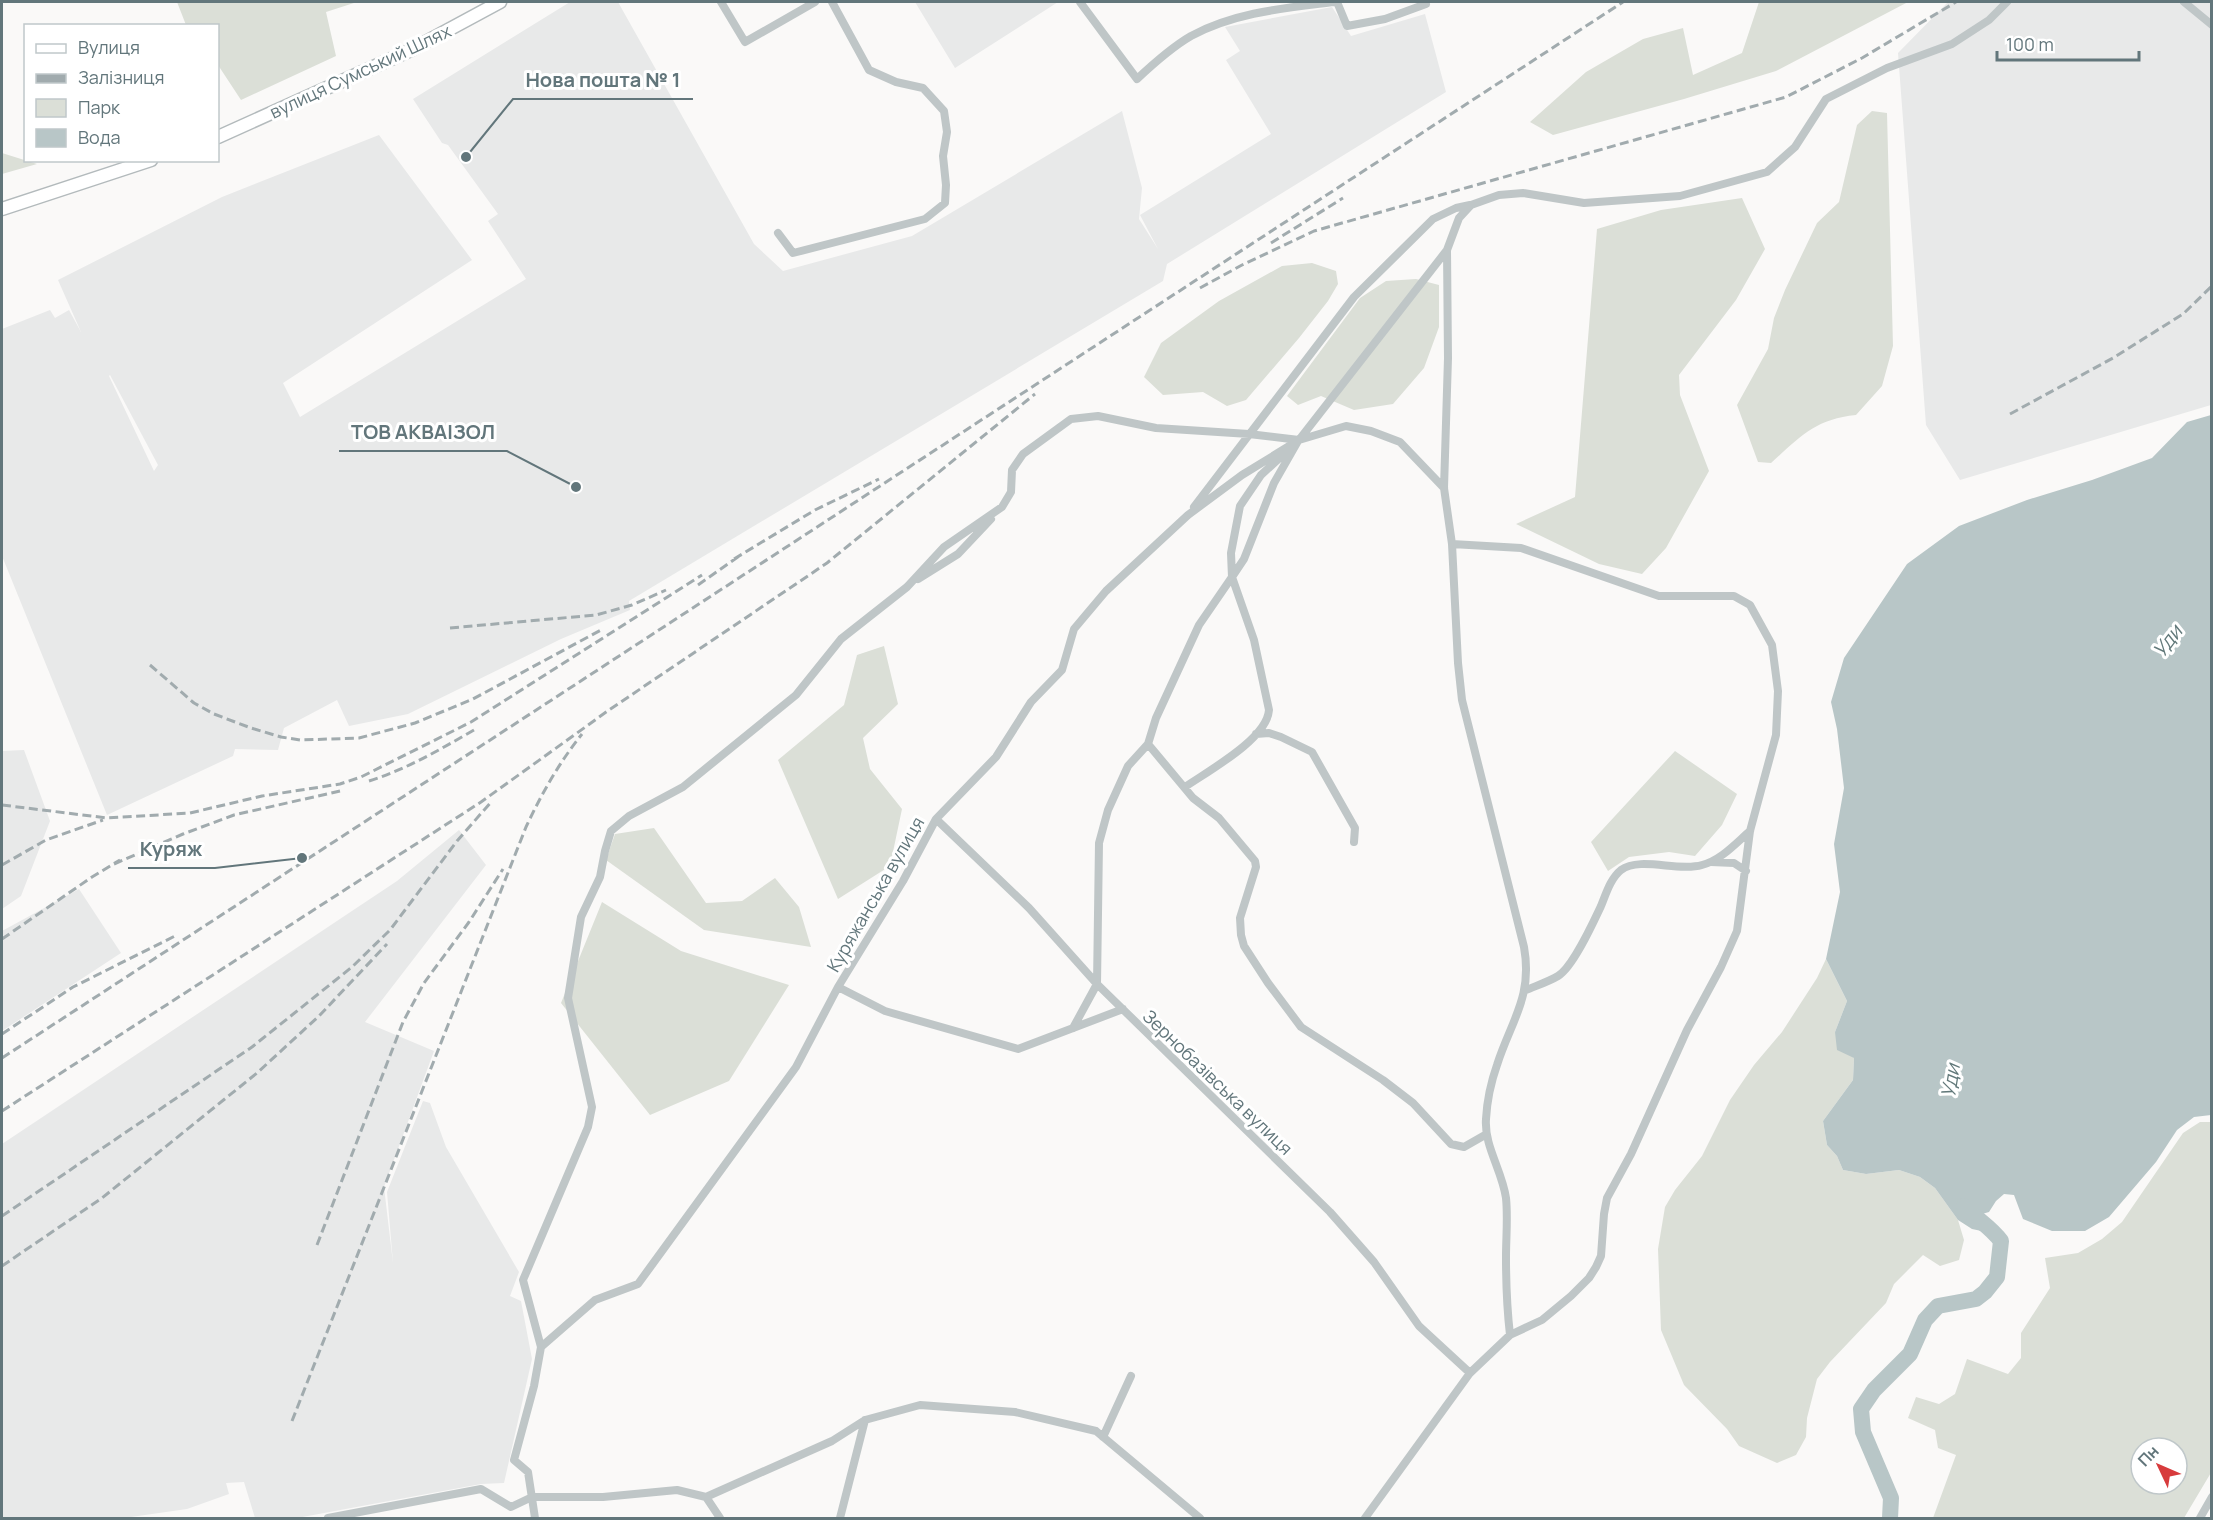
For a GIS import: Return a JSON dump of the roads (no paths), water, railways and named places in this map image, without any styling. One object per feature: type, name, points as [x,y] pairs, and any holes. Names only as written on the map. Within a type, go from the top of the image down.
[{"type":"main road","name":"вулиця Сумський Шлях","points":[[219,136],[411,50],[500,2]]},
{"type":"main road","points":[[2,209],[145,162]]},
{"type":"street","points":[[721,2],[745,42],[815,2]]},
{"type":"street","points":[[778,233],[793,253],[925,219],[945,203],[943,156],[947,132],[944,111],[923,87],[896,82],[869,70],[832,2]]},
{"type":"street","points":[[1080,2],[1137,79],[1190,37],[1214,26],[1270,10],[1336,2],[1347,26],[1385,20],[1426,4]]},
{"type":"street","points":[[1188,515],[1362,288],[1433,219],[1456,208],[1499,195],[1523,193],[1584,203],[1680,196],[1767,172],[1795,147],[1826,99],[1887,68],[1952,44],[1989,20],[2007,2]]},
{"type":"street","points":[[2184,2],[2211,25]]},
{"type":"street","points":[[1073,1028],[1097,984],[1099,843],[1108,810],[1128,766],[1148,744],[1156,718],[1199,626],[1244,559],[1274,483],[1299,440],[1447,250],[1459,218],[1471,205]]},
{"type":"street","points":[[1447,250],[1448,358],[1444,488],[1452,544],[1462,700],[1524,947],[1527,969],[1516,1021],[1503,1048],[1492,1082],[1485,1135],[1496,1160],[1506,1198],[1506,1285],[1510,1335]]},
{"type":"street","points":[[535,1518],[528,1472],[514,1460],[534,1386],[541,1347],[523,1280],[588,1127],[591,1107],[568,998],[581,917],[600,877],[611,831],[629,816],[683,787],[796,695],[841,639],[907,587],[958,554],[1002,507],[1011,492],[1012,470],[1023,454],[1071,419],[1098,416],[1156,428],[1299,440]]},
{"type":"street","points":[[1188,515],[1242,475],[1299,440],[1346,426],[1371,431],[1400,442],[1444,488]]},
{"type":"street","points":[[1185,787],[1240,749],[1269,718],[1254,640],[1232,577],[1231,553],[1240,506],[1262,475],[1299,440]]},
{"type":"street","points":[[907,587],[944,547],[1002,507]]},
{"type":"street","name":"Куряжанська вулиця","points":[[541,1347],[595,1300],[638,1284],[796,1067],[838,987],[903,881],[936,819],[996,757],[1031,702],[1062,670],[1074,629],[1106,591],[1188,515]]},
{"type":"street","points":[[1365,1518],[1470,1373],[1510,1335],[1542,1320],[1589,1278],[1596,1267],[1601,1256],[1607,1198],[1631,1154],[1687,1030],[1721,967],[1737,931],[1749,831],[1776,735],[1778,691],[1772,645],[1750,605],[1734,596],[1659,596],[1521,548],[1452,544]]},
{"type":"street","points":[[1256,734],[1269,733],[1312,752],[1355,828],[1354,842]]},
{"type":"street","points":[[1148,744],[1193,798],[1219,818],[1255,861],[1256,867],[1240,918],[1241,935],[1245,946],[1268,983],[1301,1027],[1383,1080],[1405,1098],[1451,1144],[1464,1147],[1485,1135]]},
{"type":"street","name":"Зернобазівська вулиця","points":[[936,819],[1029,908],[1097,984],[1330,1212],[1374,1262],[1419,1326],[1470,1373]]},
{"type":"street","points":[[1711,862],[1749,831]]},
{"type":"street","points":[[1524,991],[1560,975],[1582,943],[1614,878],[1623,868],[1636,865],[1687,868],[1711,862],[1734,863],[1746,871]]},
{"type":"street","points":[[838,987],[885,1011],[1018,1049],[1123,1009]]},
{"type":"street","points":[[1103,1437],[1131,1376]]},
{"type":"street","points":[[328,1518],[481,1489],[512,1508],[532,1497],[603,1497],[677,1490],[705,1497],[832,1441],[865,1420],[920,1405],[1015,1412],[1096,1431],[1200,1518]]},
{"type":"street","points":[[840,1518],[865,1420]]},
{"type":"street","points":[[705,1497],[720,1518]]},
{"type":"street","points":[[2200,1518],[2211,1497]]},
{"type":"water","points":[[2211,415],[2211,1115],[2194,1117],[2177,1130],[2156,1162],[2109,1217],[2085,1231],[2052,1231],[2023,1219],[2014,1195],[2004,1194],[1989,1212],[1975,1216],[1991,1233],[1972,1229],[1958,1220],[1935,1188],[1920,1177],[1899,1170],[1866,1174],[1843,1170],[1837,1156],[1827,1145],[1823,1121],[1853,1080],[1854,1058],[1837,1050],[1835,1032],[1847,1001],[1826,959],[1840,892],[1834,844],[1844,788],[1837,729],[1831,702],[1844,658],[1907,564],[1959,526],[2027,500],[2152,458],[2187,422]]},
{"type":"waterway","name":"Уди","points":[[1890,1518],[1891,1498],[1863,1432],[1861,1409],[1874,1390],[1910,1354],[1925,1320],[1938,1306],[1976,1299],[1997,1277],[2001,1241],[1964,1206]]},
{"type":"railway","points":[[2,1058],[1623,2]]},
{"type":"railway","points":[[1200,288],[1314,231],[1786,97],[1862,58],[1956,2]]},
{"type":"railway","points":[[1271,243],[1343,198]]},
{"type":"railway","points":[[2010,414],[2113,358],[2183,314],[2212,286]]},
{"type":"railway","points":[[2,1111],[481,802],[609,710],[827,563],[1035,394]]},
{"type":"railway","points":[[734,559],[815,510],[879,479]]},
{"type":"railway","points":[[698,585],[742,554]]},
{"type":"railway","points":[[2,805],[107,818],[190,813],[262,796],[340,784],[361,777],[471,722],[702,575]]},
{"type":"railway","points":[[450,628],[596,615],[632,605],[666,590]]},
{"type":"railway","points":[[150,665],[194,703],[214,714],[251,728],[300,740],[359,738],[415,723],[473,699],[601,630]]},
{"type":"railway","points":[[369,781],[410,765],[474,730]]},
{"type":"railway","points":[[292,1421],[526,827],[551,779],[582,734]]},
{"type":"railway","points":[[114,864],[234,815],[340,791]]},
{"type":"railway","points":[[2,1216],[252,1047],[352,967],[390,930],[457,841],[492,801]]},
{"type":"railway","points":[[2,865],[46,840],[103,820]]},
{"type":"railway","points":[[2,939],[120,860]]},
{"type":"railway","points":[[317,1245],[403,1022],[424,983],[469,922],[503,869]]},
{"type":"railway","points":[[2,1034],[73,987],[175,936]]},
{"type":"railway","points":[[2,1266],[102,1198],[257,1073],[319,1016],[387,944]]},
{"type":"place","name":"Нова пошта № 1","points":[[466,157]]},
{"type":"place","name":"ТОВ АКВАІЗОЛ","points":[[576,487]]},
{"type":"place","name":"Куряж","points":[[302,858]]}]
